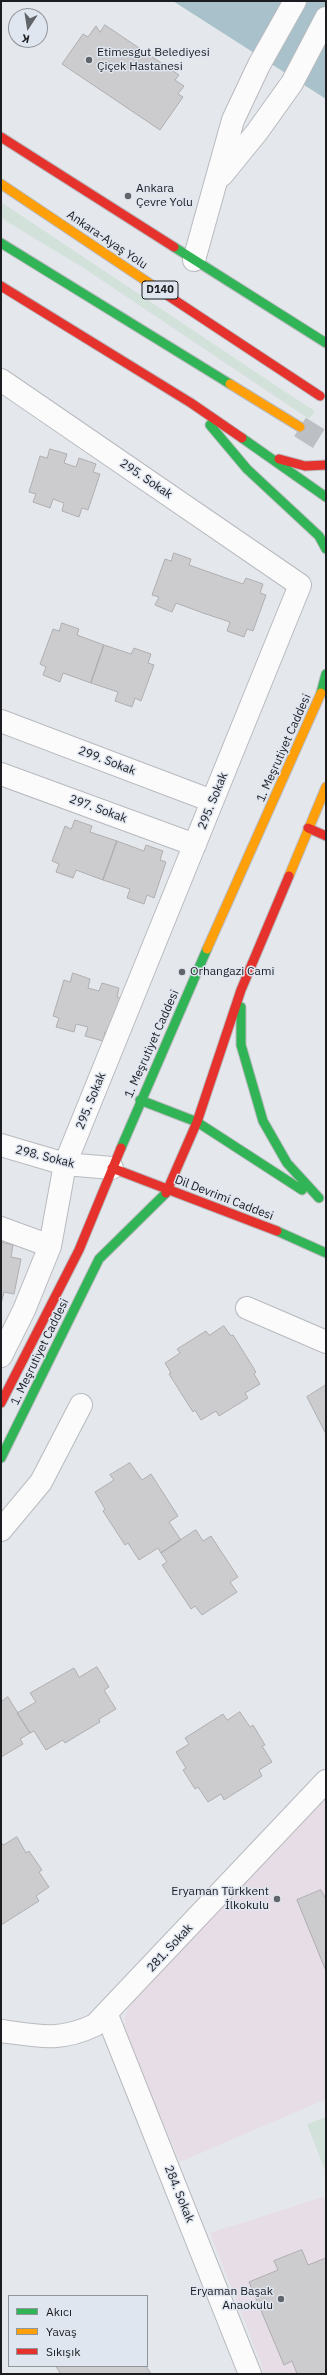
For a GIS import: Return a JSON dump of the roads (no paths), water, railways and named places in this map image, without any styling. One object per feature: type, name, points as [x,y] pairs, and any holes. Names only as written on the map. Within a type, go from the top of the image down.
[{"type":"main road","points":[[1,137],[326,343]]},
{"type":"main road","name":"Ankara-Ayaş Yolu","points":[[1,184],[320,396]]},
{"type":"main road","points":[[1,242],[300,427]]},
{"type":"main road","points":[[1,286],[191,403],[326,497]]},
{"type":"main road","points":[[191,403],[247,469],[319,536],[326,549]]},
{"type":"main road","points":[[266,455],[305,466],[326,465]]},
{"type":"main road","points":[[322,693],[326,674]]},
{"type":"main road","points":[[322,693],[326,682]]},
{"type":"main road","name":"1. Meşrutiyet Caddesi","points":[[1,1403],[79,1250],[140,1100],[322,693]]},
{"type":"main road","name":"1. Meşrutiyet Caddesi","points":[[1,1458],[99,1259],[169,1190],[197,1122],[241,990],[326,787]]},
{"type":"main road","points":[[308,828],[326,836]]},
{"type":"main road","points":[[241,990],[241,1045],[263,1121],[287,1163],[322,1200]]},
{"type":"main road","points":[[140,1100],[197,1122],[289,1183],[322,1200]]},
{"type":"main road","name":"Dil Devrimi Caddesi","points":[[112,1168],[298,1239],[326,1253]]},
{"type":"street","points":[[194,260],[233,120],[259,65],[295,1]]},
{"type":"street","points":[[216,182],[257,132],[292,83],[326,18]]},
{"type":"street","name":"295. Sokak","points":[[1,380],[300,585],[65,1164],[50,1246],[24,1310],[1,1356]]},
{"type":"street","name":"299. Sokak","points":[[1,721],[212,801]]},
{"type":"street","name":"297. Sokak","points":[[1,774],[194,845]]},
{"type":"street","name":"298. Sokak","points":[[1,1145],[65,1164],[112,1168]]},
{"type":"street","points":[[1,1228],[50,1246]]},
{"type":"street","points":[[247,1308],[326,1342]]},
{"type":"street","points":[[1,1530],[40,1482],[81,1405]]},
{"type":"street","name":"281. Sokak","points":[[1,2031],[62,2037],[79,2033],[95,2025],[107,2015],[326,1781]]},
{"type":"street","name":"284. Sokak","points":[[107,2015],[250,2374]]},
{"type":"water","points":[[173,1],[326,1],[326,99]]},
{"type":"tunnel","points":[[300,427],[326,443]]},
{"type":"place","name":"Etimesgut Belediyesi Çiçek Hastanesi","points":[[89,60]]},
{"type":"place","name":"Ankara Çevre Yolu","points":[[128,196]]},
{"type":"place","name":"Orhangazi Cami","points":[[182,972]]},
{"type":"place","name":"Eryaman Türkkent İlkokulu","points":[[277,1899]]},
{"type":"place","name":"Eryaman Başak Anaokulu","points":[[281,2299]]}]
